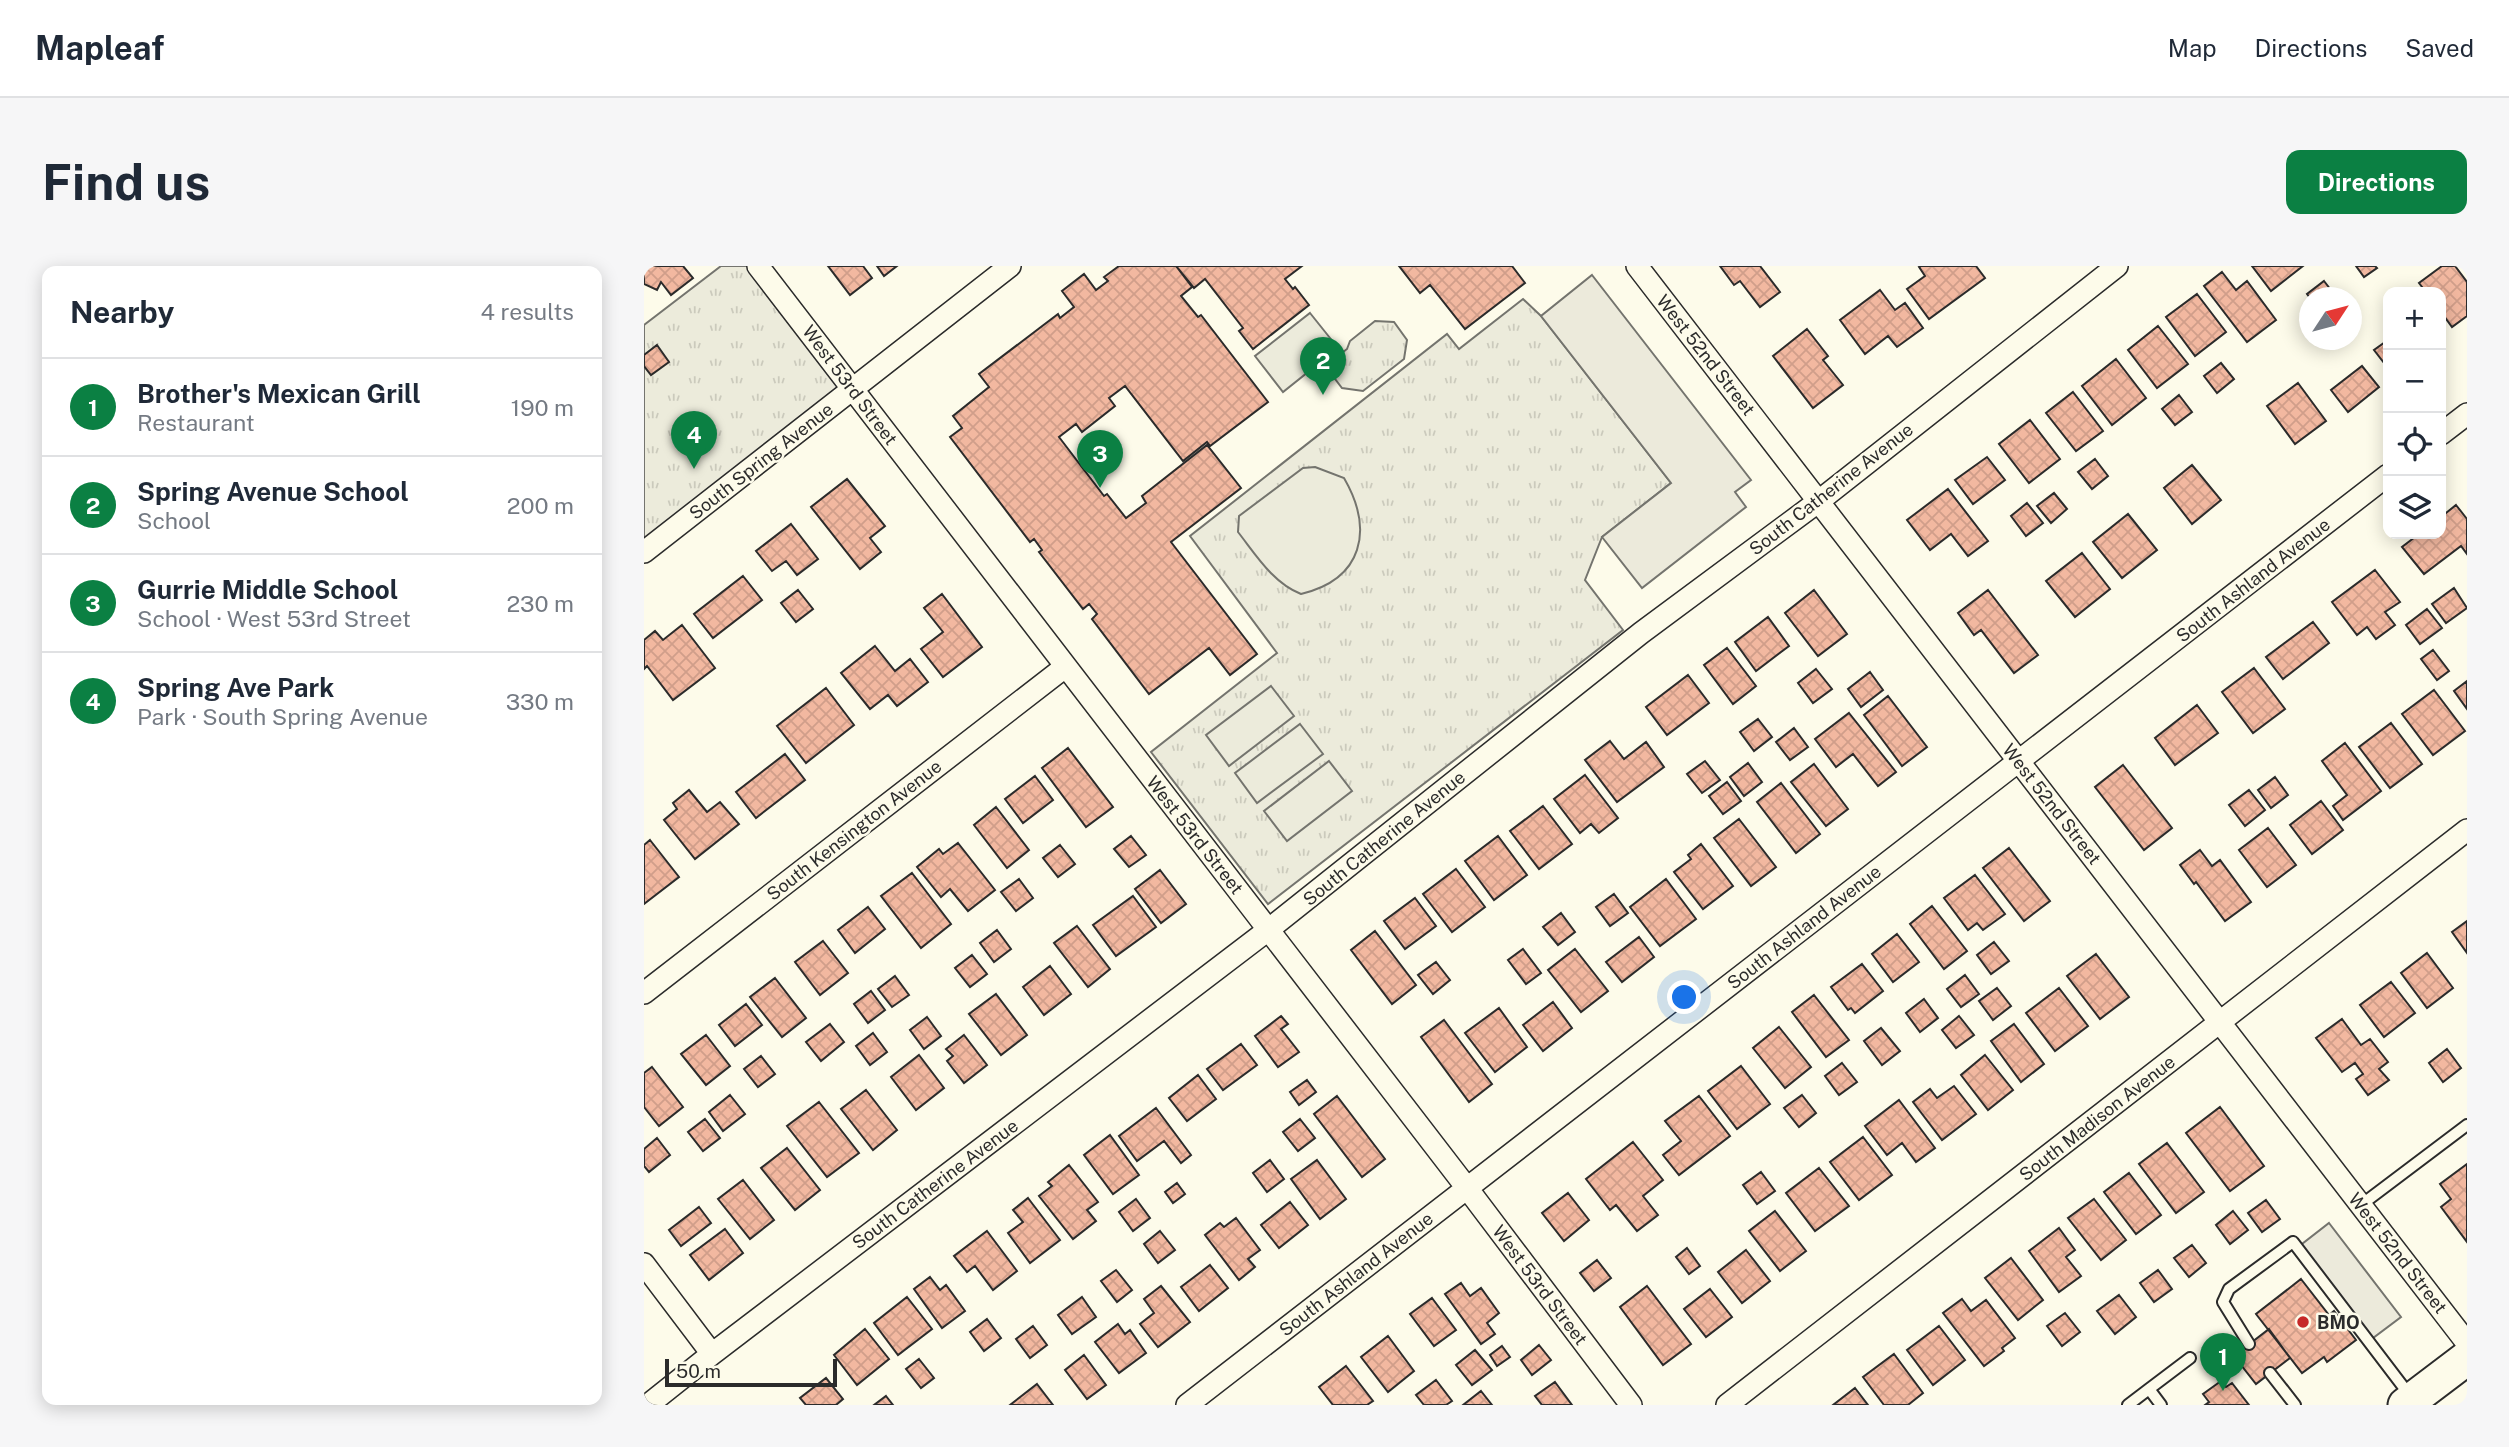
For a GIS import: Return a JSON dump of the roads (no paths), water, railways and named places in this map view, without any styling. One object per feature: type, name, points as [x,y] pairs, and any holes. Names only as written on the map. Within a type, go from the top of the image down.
[{"type":"main road","points":[[2409,1402],[2467,1358]]},
{"type":"street","name":"West 53rd Street","points":[[758,266],[1631,1405]]},
{"type":"street","name":"South Spring Avenue","points":[[644,552],[1010,266]]},
{"type":"street","name":"West 52nd Street","points":[[1637,266],[2467,1343]]},
{"type":"street","name":"South Catherine Avenue","points":[[648,1405],[712,1353],[1268,930],[1640,633],[1819,501],[2117,266]]},
{"type":"street","points":[[2446,430],[2467,414]]},
{"type":"street","name":"South Ashland Avenue","points":[[1187,1405],[2387,476]]},
{"type":"street","name":"South Kensington Avenue","points":[[644,993],[1065,667]]},
{"type":"street","name":"South Madison Avenue","points":[[1727,1405],[2467,830]]},
{"type":"street","points":[[644,1264],[712,1353]]},
{"type":"lane","points":[[2361,1205],[2467,1125]]},
{"type":"lane","points":[[2249,1345],[2223,1302],[2229,1289],[2293,1242],[2409,1402]]},
{"type":"lane","points":[[2128,1405],[2190,1358]]},
{"type":"lane","points":[[2270,1373],[2295,1405]]},
{"type":"lane","points":[[2149,1389],[2161,1405]]},
{"type":"place","name":"Spring Avenue School","points":[[1323,395]]},
{"type":"place","name":"Spring Ave Park","points":[[694,469]]},
{"type":"place","name":"Gurrie Middle School","points":[[1100,488]]},
{"type":"place","name":"BMO","points":[[2303,1322]]},
{"type":"place","name":"Brother's Mexican Grill","points":[[2223,1391]]}]
